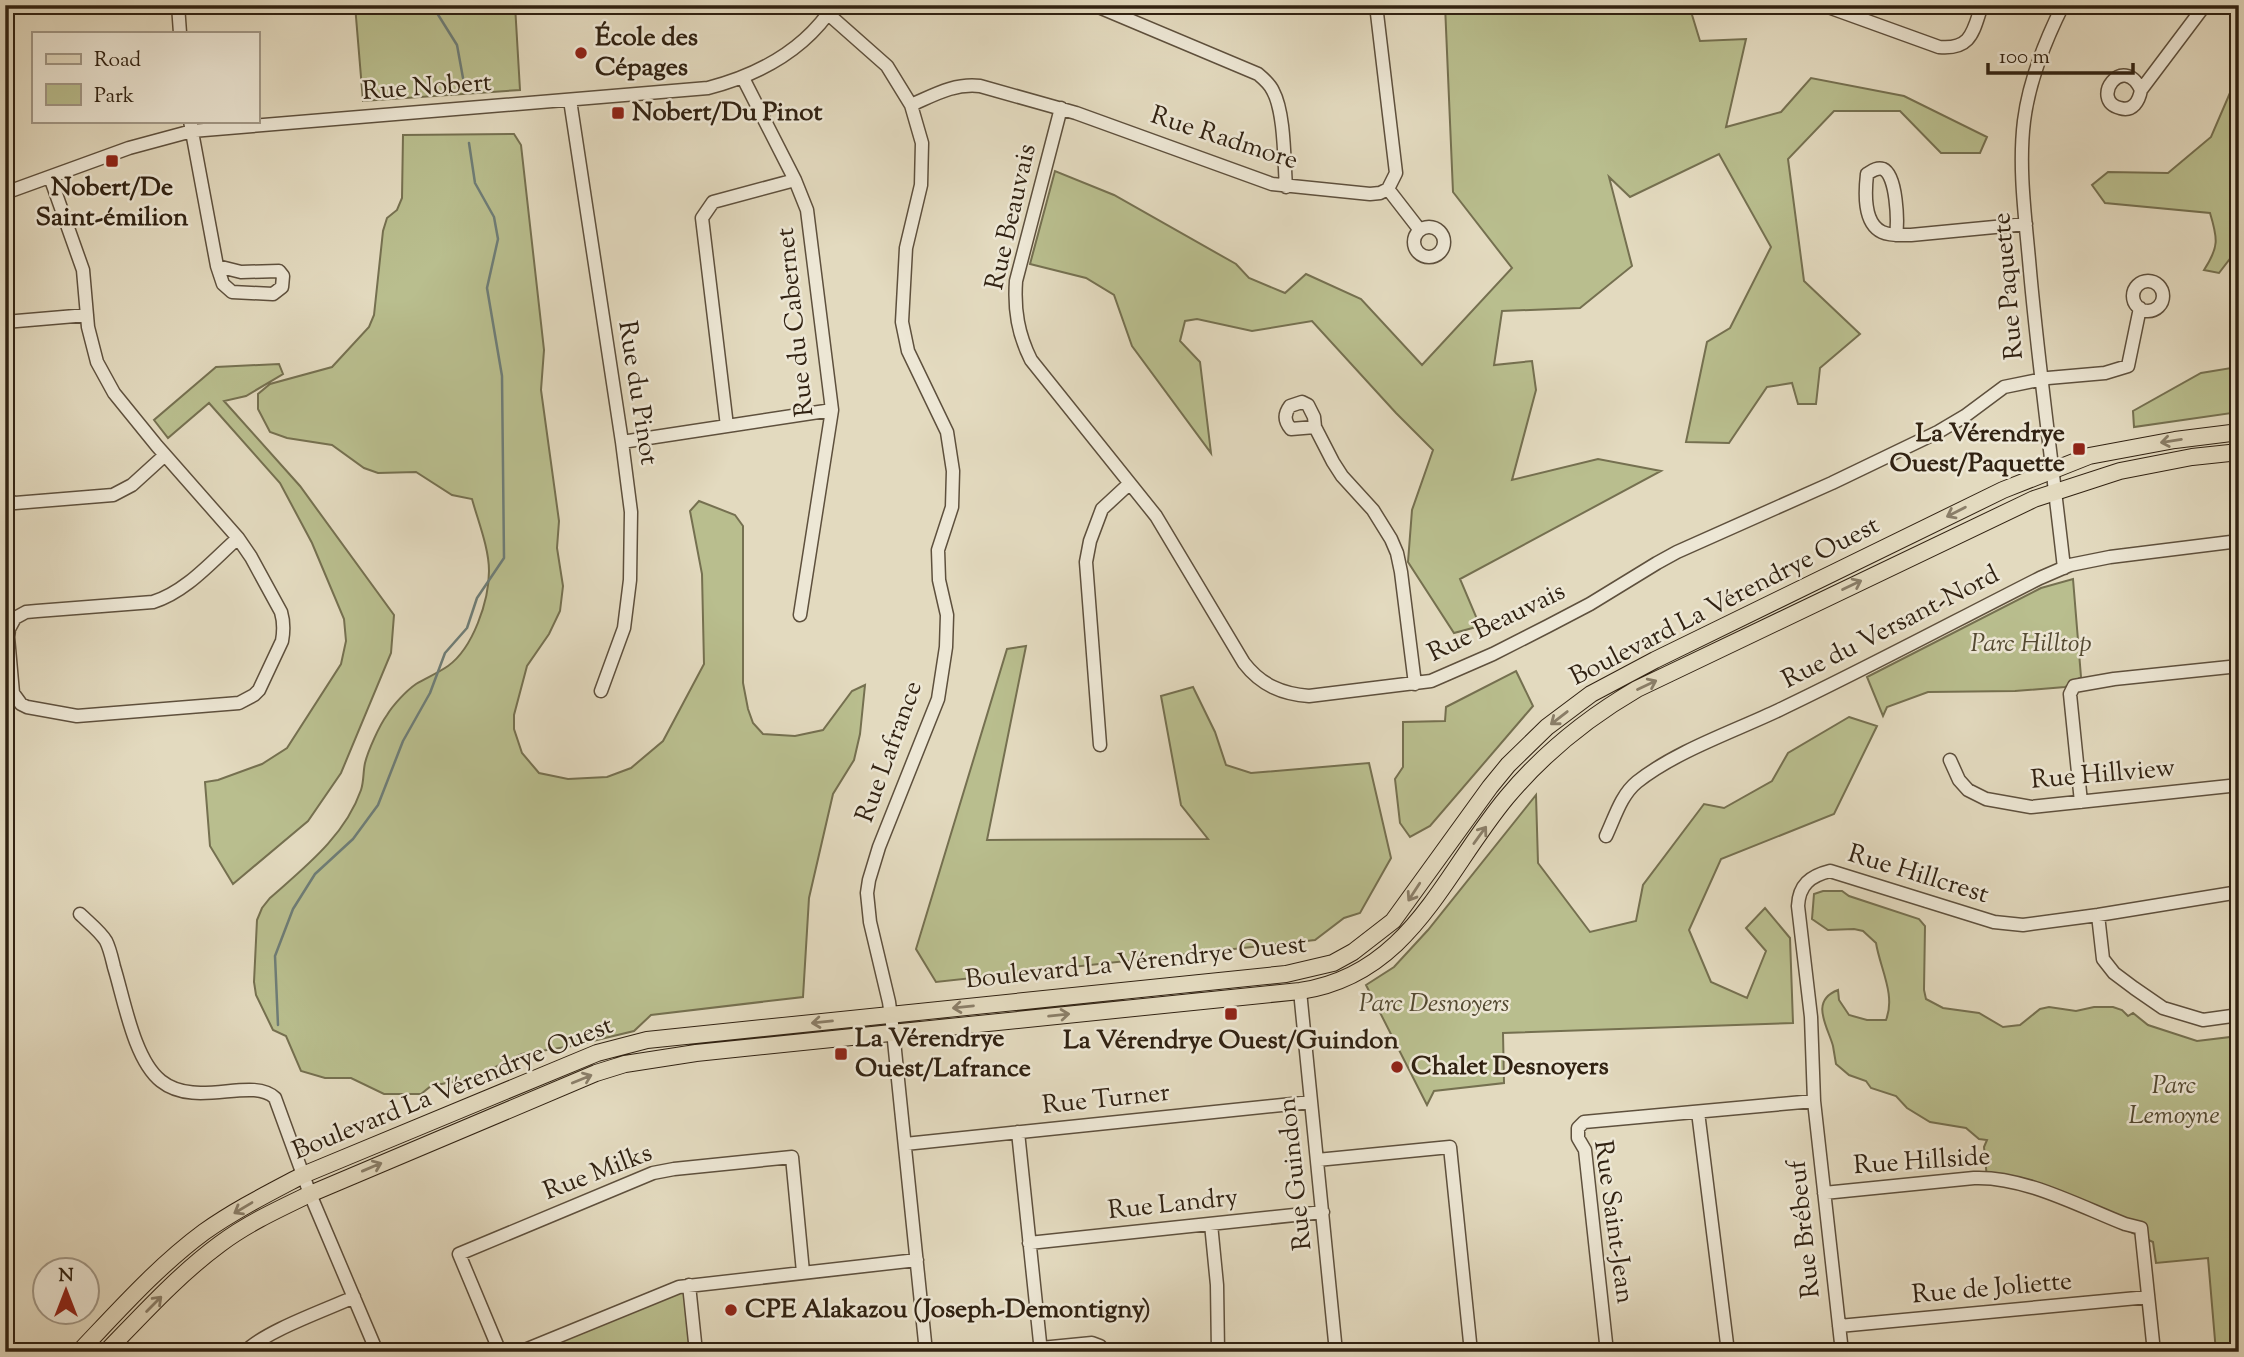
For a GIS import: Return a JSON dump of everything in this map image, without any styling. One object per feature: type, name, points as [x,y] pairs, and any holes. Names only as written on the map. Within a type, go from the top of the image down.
[{"type":"main road","name":"Boulevard La Vérendrye Ouest","points":[[106,1352],[175,1283],[220,1244],[246,1226],[310,1194],[573,1083],[625,1064],[892,1023],[1286,975],[1333,963],[1364,945],[1393,920],[1502,772],[1547,727],[1591,694],[1971,504],[2054,469],[2126,448],[2239,432]]},
{"type":"main road","name":"Boulevard La Vérendrye Ouest","points":[[82,1348],[181,1251],[205,1231],[256,1200],[303,1175],[570,1063],[622,1045],[647,1040],[1300,991],[1344,980],[1374,964],[1415,924],[1523,779],[1565,738],[1637,689],[1988,519],[2055,491],[2120,471],[2192,457],[2239,452]]},
{"type":"street","points":[[178,5],[180,32]]},
{"type":"street","points":[[1094,5],[1248,69],[1267,82],[1277,102],[1282,127],[1286,187]]},
{"type":"street","points":[[1376,5],[1396,166],[1396,173],[1388,189],[1419,229]]},
{"type":"street","points":[[1815,5],[1831,8],[1939,47],[1950,48],[1959,47],[1970,40],[1982,5]]},
{"type":"street","name":"Rue Paquette","points":[[2063,5],[2036,69],[2024,122],[2022,145],[2040,379],[2054,469],[2064,568]]},
{"type":"street","points":[[2141,90],[2206,5]]},
{"type":"street","name":"Rue Nobert","points":[[259,121],[698,90],[743,78],[793,49],[806,39],[827,8]]},
{"type":"street","name":"Rue Lafrance","points":[[827,8],[887,66],[911,105],[922,143],[921,185],[905,248],[902,322],[908,351],[947,432],[953,471],[952,507],[938,550],[939,580],[947,615],[946,647],[938,699],[879,847],[869,880],[868,905],[892,1023],[926,1352]]},
{"type":"street","name":"Rue du Cabernet","points":[[743,78],[795,180],[807,210],[832,410],[800,615]]},
{"type":"street","name":"Rue Radmore","points":[[911,105],[944,89],[969,85],[1061,108],[1272,184],[1370,194],[1388,189]]},
{"type":"street","name":"Rue du Pinot","points":[[570,100],[631,512],[630,580],[624,628],[601,691]]},
{"type":"street","name":"Rue Beauvais","points":[[1061,108],[1019,265],[1015,310],[1022,340],[1031,360],[1156,516],[1253,675],[1265,684],[1292,695],[1309,696],[1415,684],[1447,675],[1590,604],[1677,552],[1938,432],[2004,387],[2040,379],[2105,373],[2128,366],[2140,308]]},
{"type":"street","name":"Rue Nobert","points":[[5,193],[191,126],[249,122]]},
{"type":"street","points":[[191,126],[217,266],[223,284],[232,292],[273,294],[282,287],[283,276],[279,271],[241,272],[217,266]]},
{"type":"street","points":[[1896,235],[1898,223],[1893,181],[1888,172],[1882,168],[1876,169],[1867,174],[1869,219],[1882,232],[1896,235],[1911,235],[2026,224]]},
{"type":"street","points":[[50,177],[83,270],[90,340],[101,373],[114,393],[238,538],[251,557],[283,619],[282,641],[264,683],[254,695],[232,705],[77,716],[27,707],[17,699],[12,685],[8,637],[11,623],[20,614],[163,599],[181,588],[238,538]]},
{"type":"street","points":[[727,426],[702,218],[713,202],[795,180]]},
{"type":"street","points":[[5,322],[87,315]]},
{"type":"street","points":[[622,442],[832,410]]},
{"type":"street","points":[[1315,427],[1342,476],[1384,525],[1397,553],[1415,684]]},
{"type":"street","points":[[5,500],[15,503],[113,495],[132,485],[165,455]]},
{"type":"street","points":[[1100,745],[1086,562],[1090,541],[1102,509],[1129,484]]},
{"type":"street","name":"Rue du Versant-Nord","points":[[1606,836],[1626,793],[1653,771],[2016,590],[2064,568],[2110,557],[2239,541]]},
{"type":"street","points":[[2081,802],[2070,694],[2074,686],[2114,679],[2239,666]]},
{"type":"street","name":"Rue Hillview","points":[[1950,760],[1959,780],[1968,790],[1986,799],[2031,807],[2239,785]]},
{"type":"street","name":"Rue Hillcrest","points":[[1814,1101],[1811,1017],[1798,906],[1799,894],[1812,877],[1830,871],[1994,922],[2023,925],[2239,892]]},
{"type":"street","points":[[80,914],[107,942],[141,1055],[149,1070],[163,1083],[192,1094],[258,1090],[270,1093],[278,1103],[310,1194],[377,1352]]},
{"type":"street","points":[[2098,915],[2103,959],[2134,988],[2163,1008],[2203,1020],[2239,1015]]},
{"type":"street","name":"Rue Guindon","points":[[1300,991],[1336,1352]]},
{"type":"street","name":"Rue Saint-Jean","points":[[1607,1352],[1585,1150],[1578,1138],[1578,1128],[1584,1122],[1814,1101]]},
{"type":"street","name":"Rue Brébeuf","points":[[1814,1101],[1842,1352]]},
{"type":"street","name":"Rue Turner","points":[[905,1144],[1311,1102]]},
{"type":"street","points":[[1699,1112],[1727,1352]]},
{"type":"street","points":[[1018,1132],[1041,1350],[1092,1343],[1100,1346],[1101,1352]]},
{"type":"street","points":[[1317,1160],[1450,1147],[1471,1352]]},
{"type":"street","name":"Rue Milks","points":[[500,1352],[459,1254],[653,1173],[792,1157],[803,1272]]},
{"type":"street","name":"Rue Hillside","points":[[1824,1193],[1973,1178],[1996,1178],[2021,1183],[2140,1228],[2148,1297]]},
{"type":"street","name":"Rue Landry","points":[[1029,1242],[1323,1212]]},
{"type":"street","points":[[1211,1223],[1216,1265],[1218,1352]]},
{"type":"street","points":[[520,1352],[657,1295],[689,1285],[917,1260]]},
{"type":"street","points":[[689,1285],[696,1352]]},
{"type":"street","points":[[245,1352],[276,1332],[354,1297]]},
{"type":"street","points":[[2148,1297],[2154,1352]]},
{"type":"street","name":"Rue de Joliette","points":[[1839,1325],[2148,1297]]},
{"type":"green space","points":[[355,5],[515,5],[520,90],[363,101]]},
{"type":"green space","points":[[1445,5],[1689,5],[1700,41],[1746,39],[1726,127],[1781,112],[1811,78],[1904,96],[1987,137],[1980,153],[1941,153],[1900,111],[1834,111],[1788,159],[1804,281],[1860,334],[1820,368],[1816,404],[1798,404],[1792,383],[1767,387],[1729,443],[1686,442],[1707,342],[1730,328],[1771,247],[1719,154],[1630,197],[1609,177],[1632,266],[1580,308],[1502,311],[1494,365],[1532,361],[1536,390],[1512,480],[1598,459],[1661,471],[1460,579],[1480,626],[1454,633],[1408,562],[1412,510],[1433,450],[1312,321],[1252,331],[1197,319],[1185,321],[1180,341],[1200,362],[1211,453],[1132,346],[1114,295],[1086,278],[1030,264],[1055,171],[1114,195],[1236,264],[1249,278],[1285,293],[1306,274],[1361,299],[1422,365],[1512,268],[1453,192]]},
{"type":"green space","points":[[2239,72],[2239,247],[2219,273],[2204,270],[2216,243],[2210,213],[2105,203],[2092,185],[2108,172],[2168,173],[2211,137]]},
{"type":"green space","points":[[514,134],[521,145],[544,350],[541,390],[559,521],[557,548],[563,586],[560,611],[549,634],[527,666],[514,715],[514,729],[522,753],[539,773],[568,779],[607,777],[631,768],[663,741],[704,664],[702,574],[690,511],[699,501],[735,515],[743,526],[743,683],[753,723],[763,734],[795,736],[823,730],[852,691],[865,685],[860,734],[854,760],[833,794],[809,898],[803,997],[651,1015],[634,1031],[572,1046],[522,1054],[473,1078],[431,1086],[421,1094],[384,1094],[351,1078],[325,1078],[301,1071],[286,1036],[273,1030],[256,995],[254,982],[257,920],[270,898],[323,850],[345,822],[361,790],[371,745],[393,707],[416,684],[448,666],[465,648],[483,609],[489,571],[487,553],[472,499],[452,495],[416,472],[378,473],[364,468],[332,445],[287,438],[270,432],[258,409],[258,394],[270,384],[332,367],[369,327],[374,315],[383,231],[387,218],[397,210],[402,198],[403,135]]},
{"type":"green space","points":[[279,364],[283,374],[246,396],[224,401],[300,486],[394,615],[391,653],[341,773],[308,821],[233,884],[210,846],[205,782],[262,764],[287,748],[341,664],[346,641],[344,619],[312,543],[280,483],[209,403],[168,438],[154,420],[216,367]]},
{"type":"green space","points":[[2231,368],[2239,379],[2239,412],[2134,427],[2133,411],[2201,373]]},
{"type":"green space","name":"Parc Hilltop","points":[[2073,579],[2081,677],[2065,687],[2015,691],[1928,692],[1887,707],[1883,716],[1867,677],[2041,588]]},
{"type":"green space","points":[[1026,646],[987,840],[1208,839],[1181,805],[1161,696],[1193,687],[1215,732],[1226,765],[1251,773],[1369,763],[1391,858],[1360,913],[1344,918],[1315,940],[936,982],[916,949],[1007,649]]},
{"type":"green space","points":[[1516,671],[1533,706],[1430,826],[1410,837],[1400,823],[1395,779],[1403,767],[1403,722],[1445,721],[1446,707]]},
{"type":"green space","name":"Parc Desnoyers","points":[[1849,717],[1877,726],[1834,814],[1721,859],[1689,930],[1711,982],[1747,998],[1766,951],[1746,928],[1765,908],[1790,938],[1793,1023],[1503,1033],[1504,1083],[1434,1091],[1427,1105],[1366,985],[1394,967],[1428,930],[1536,795],[1538,863],[1590,932],[1636,921],[1643,885],[1704,804],[1724,808],[1772,781],[1788,753]]},
{"type":"green space","name":"Parc Lemoyne","points":[[1842,891],[1849,896],[1919,919],[1925,926],[1926,999],[1943,1008],[1979,1013],[2003,1027],[2020,1025],[2040,1009],[2049,1007],[2076,1011],[2113,1007],[2128,1016],[2133,1013],[2148,1025],[2197,1041],[2239,1036],[2239,1352],[2216,1352],[2208,1258],[2156,1263],[2153,1242],[2021,1183],[1987,1178],[1984,1147],[1987,1140],[1979,1139],[1966,1128],[1930,1122],[1907,1108],[1896,1096],[1871,1088],[1866,1081],[1849,1075],[1836,1064],[1822,1008],[1829,995],[1838,990],[1839,1000],[1849,1015],[1867,1020],[1886,1020],[1889,1001],[1876,943],[1863,931],[1828,930],[1812,919],[1814,894]]},
{"type":"green space","points":[[689,1285],[696,1352],[520,1352]]},
{"type":"waterway","points":[[432,5],[457,45],[463,78]]},
{"type":"waterway","points":[[278,1025],[275,956],[293,909],[315,874],[353,839],[378,805],[403,741],[430,693],[445,653],[467,628],[477,598],[504,558],[502,376],[487,288],[498,239],[494,217],[475,183],[469,143]]},
{"type":"place","name":"École des Cépages","points":[[581,53]]},
{"type":"place","name":"Nobert/Du Pinot","points":[[618,113]]},
{"type":"place","name":"Nobert/De Saint-émilion","points":[[112,161]]},
{"type":"place","name":"La Vérendrye Ouest/Paquette","points":[[2079,449]]},
{"type":"place","name":"La Vérendrye Ouest/Guindon","points":[[1231,1014]]},
{"type":"place","name":"La Vérendrye Ouest/Lafrance","points":[[841,1054]]},
{"type":"place","name":"Chalet Desnoyers","points":[[1397,1067]]},
{"type":"place","name":"CPE Alakazou (Joseph-Demontigny)","points":[[731,1310]]}]
